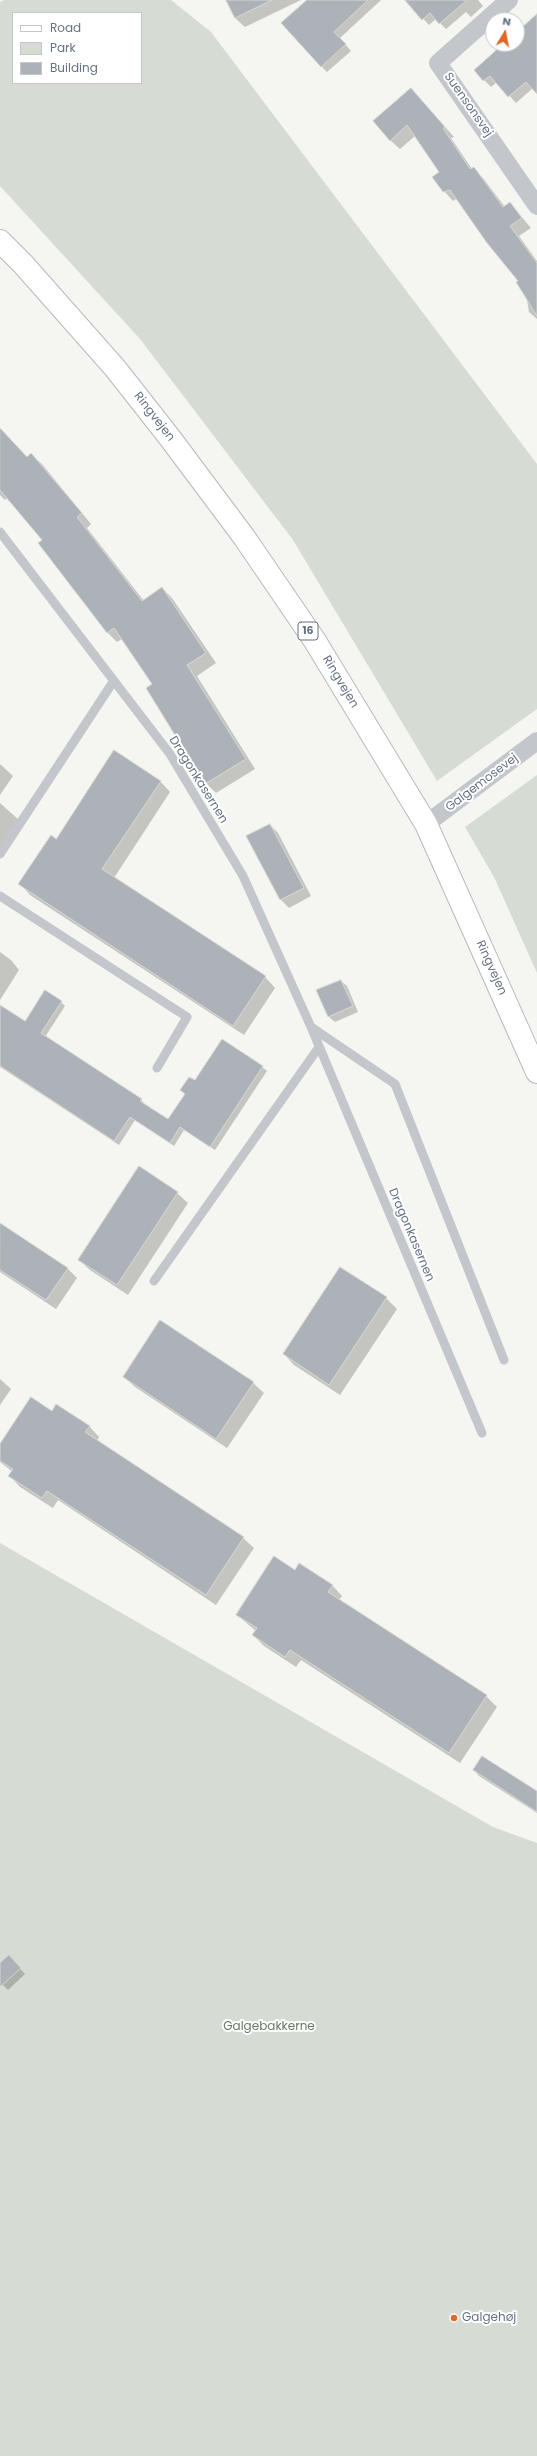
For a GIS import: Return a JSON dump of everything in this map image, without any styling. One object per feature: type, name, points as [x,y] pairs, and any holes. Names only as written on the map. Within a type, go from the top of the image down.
[{"type":"main road","name":"Ringvejen","points":[[0,242],[42,285],[115,368],[240,530],[319,647],[426,824],[537,1072]]},
{"type":"street","name":"Suensonsvej","points":[[509,0],[438,63],[537,206]]},
{"type":"street","name":"Galgemosevej","points":[[426,824],[537,741]]},
{"type":"lane","name":"Dragonkasernen","points":[[0,532],[113,682],[170,754],[243,876],[311,1027],[482,1433]]},
{"type":"lane","points":[[0,854],[113,682]]},
{"type":"lane","points":[[0,896],[187,1017],[156,1068]]},
{"type":"lane","points":[[311,1027],[395,1084],[504,1360]]},
{"type":"lane","points":[[154,1281],[319,1047]]},
{"type":"green space","points":[[4,0],[171,0],[211,32],[537,464],[537,709],[437,781],[293,540],[140,339],[0,186],[0,2]]},
{"type":"green space","points":[[537,775],[537,973],[494,877],[465,827]]},
{"type":"green space","name":"Galgebakkerne","points":[[0,1543],[493,1827],[537,1843],[537,2456],[0,2456]]},
{"type":"building","points":[[226,0],[272,0],[235,18]]},
{"type":"building","points":[[307,0],[368,0],[334,32],[346,44],[321,67],[281,23]]},
{"type":"building","points":[[405,0],[467,0],[439,24],[430,13],[422,20]]},
{"type":"building","points":[[537,14],[537,94],[526,82],[508,97],[490,76],[483,81],[474,70],[494,52],[525,52],[525,25]]},
{"type":"building","points":[[411,88],[445,127],[443,128],[470,169],[474,167],[503,207],[510,202],[522,218],[510,226],[537,263],[537,316],[516,282],[518,281],[487,243],[450,190],[443,192],[432,177],[439,172],[407,125],[390,141],[373,121]]},
{"type":"building","points":[[0,428],[27,457],[31,453],[82,513],[77,517],[142,601],[162,587],[206,653],[187,665],[246,759],[205,784],[146,688],[152,684],[114,628],[107,633],[38,543],[42,540],[0,490]]},
{"type":"building","points":[[114,750],[161,781],[102,869],[266,976],[233,1026],[18,884],[51,835],[56,839]]},
{"type":"building","points":[[270,824],[304,888],[280,900],[246,836]]},
{"type":"building","points":[[341,980],[353,1006],[328,1017],[316,990]]},
{"type":"building","points":[[45,990],[62,1001],[41,1033],[142,1099],[140,1101],[168,1119],[185,1094],[180,1090],[189,1077],[195,1080],[222,1039],[263,1066],[210,1147],[180,1127],[170,1143],[130,1117],[114,1141],[0,1066],[0,1005],[25,1021]]},
{"type":"building","points":[[139,1166],[178,1192],[117,1285],[78,1260]]},
{"type":"building","points":[[0,1223],[68,1268],[46,1300],[0,1270]]},
{"type":"building","points":[[340,1267],[387,1297],[329,1385],[283,1354]]},
{"type":"building","points":[[160,1320],[254,1382],[216,1439],[123,1377]]},
{"type":"building","points":[[31,1397],[52,1411],[56,1404],[90,1426],[85,1432],[244,1537],[206,1595],[47,1491],[42,1498],[8,1476],[13,1469],[0,1461],[0,1444]]},
{"type":"building","points":[[274,1556],[295,1570],[299,1563],[333,1585],[328,1592],[487,1695],[449,1753],[290,1650],[285,1657],[252,1635],[257,1628],[236,1615]]},
{"type":"building","points":[[482,1756],[537,1791],[537,1812],[473,1770]]},
{"type":"building","points":[[9,1955],[21,1968],[0,1987],[0,1963]]},
{"type":"place","name":"Galgehøj","points":[[454,2318]]}]
